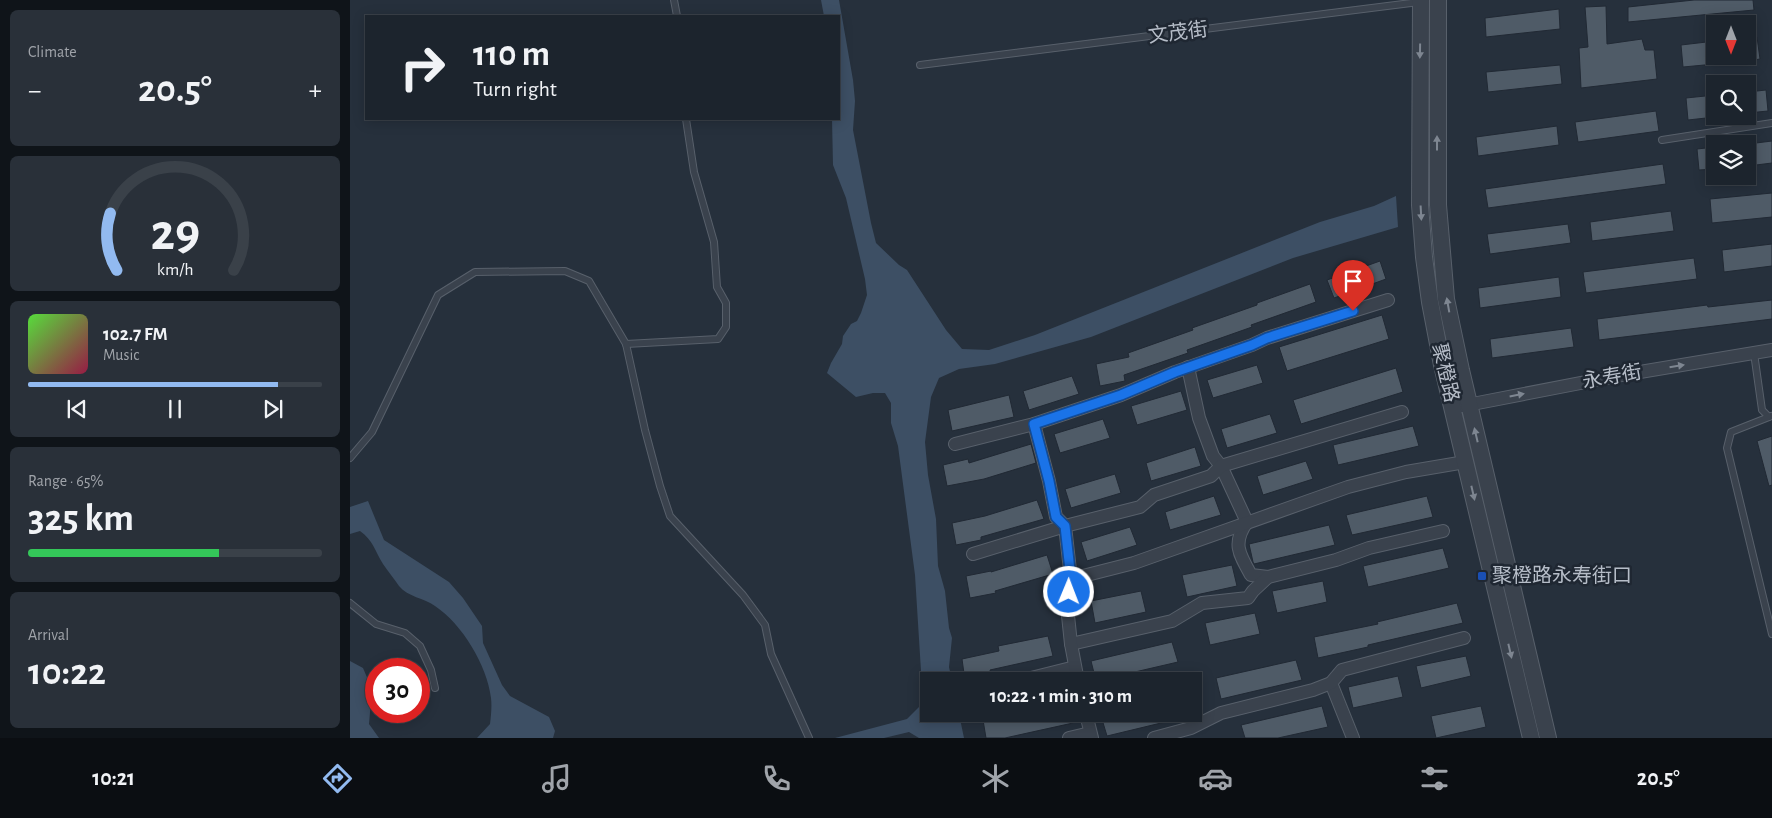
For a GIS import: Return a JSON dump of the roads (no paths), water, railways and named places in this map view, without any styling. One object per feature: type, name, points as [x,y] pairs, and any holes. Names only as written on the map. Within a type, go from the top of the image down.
[{"type":"street","name":"聚橙路","points":[[1429,0],[1439,230],[1446,299],[1548,738]]},
{"type":"street","name":"聚橙路","points":[[1429,0],[1419,158],[1423,249],[1434,324],[1531,738]]},
{"type":"street","points":[[955,444],[1034,424],[1121,395],[1267,338],[1388,300]]},
{"type":"street","name":"永寿街","points":[[1453,408],[1622,375],[1772,350]]},
{"type":"street","points":[[1188,368],[1199,418],[1213,456],[1221,466],[1247,522]]},
{"type":"street","points":[[973,554],[1065,526],[1140,507],[1154,495],[1211,476],[1221,466],[1402,412]]},
{"type":"street","points":[[1034,424],[1056,517],[1065,526],[1071,579],[1067,606],[1076,672]]},
{"type":"street","points":[[1071,579],[1134,563],[1348,487],[1406,472],[1465,462]]},
{"type":"street","points":[[1247,522],[1239,534],[1239,555],[1251,575],[1268,577],[1336,560],[1370,548],[1443,531]]},
{"type":"street","points":[[1071,644],[1172,620],[1202,603],[1248,598],[1268,577]]},
{"type":"street","points":[[1154,738],[1191,728],[1221,713],[1313,690],[1331,683],[1342,670],[1464,638]]},
{"type":"street","points":[[1058,672],[1075,668]]},
{"type":"street","points":[[1331,683],[1353,738]]},
{"type":"street","points":[[1069,738],[1091,735],[1088,722]]},
{"type":"lane","points":[[674,0],[677,15]]},
{"type":"lane","name":"文茂街","points":[[920,65],[1429,0]]},
{"type":"lane","points":[[626,344],[718,339],[726,327],[726,303],[717,287],[714,242],[694,172],[686,120]]},
{"type":"lane","points":[[1662,140],[1772,122]]},
{"type":"lane","points":[[350,458],[372,432],[438,295],[475,272],[565,271],[589,281],[626,344],[645,430],[670,516],[743,595],[765,625],[771,654],[809,738]]},
{"type":"lane","points":[[1754,353],[1762,410],[1771,416]]},
{"type":"lane","points":[[1771,416],[1731,432],[1727,448],[1772,634]]},
{"type":"lane","points":[[350,603],[376,624],[405,633],[420,646],[432,670],[436,688]]},
{"type":"water","points":[[821,0],[839,0],[853,80],[855,101],[853,130],[876,243],[907,270],[946,330],[962,349],[989,350],[1035,335],[1320,222],[1374,206],[1396,196],[1398,227],[1293,258],[1091,337],[995,364],[959,369],[939,378],[931,397],[925,442],[928,475],[936,519],[938,566],[945,591],[952,638],[950,672],[921,672],[915,575],[898,446],[891,423],[891,403],[885,393],[873,393],[856,397],[827,373],[842,344],[843,336],[851,324],[857,321],[867,295],[846,198],[833,165],[832,120],[840,120],[840,15],[824,15]]},
{"type":"water","points":[[368,501],[384,540],[449,582],[463,598],[482,626],[483,643],[502,685],[510,696],[549,717],[555,731],[553,738],[477,738],[490,724],[491,708],[489,685],[479,659],[455,623],[431,603],[407,593],[399,586],[364,534],[360,531],[350,534],[350,507]]},
{"type":"water","points":[[350,661],[363,668],[365,673],[365,723],[369,723],[379,738],[350,738]]},
{"type":"water","points":[[920,706],[920,722],[961,722],[964,738],[919,738],[909,732],[884,738],[835,738],[907,719]]},
{"type":"place","name":"聚橙路永寿街口","points":[[1482,576]]}]
